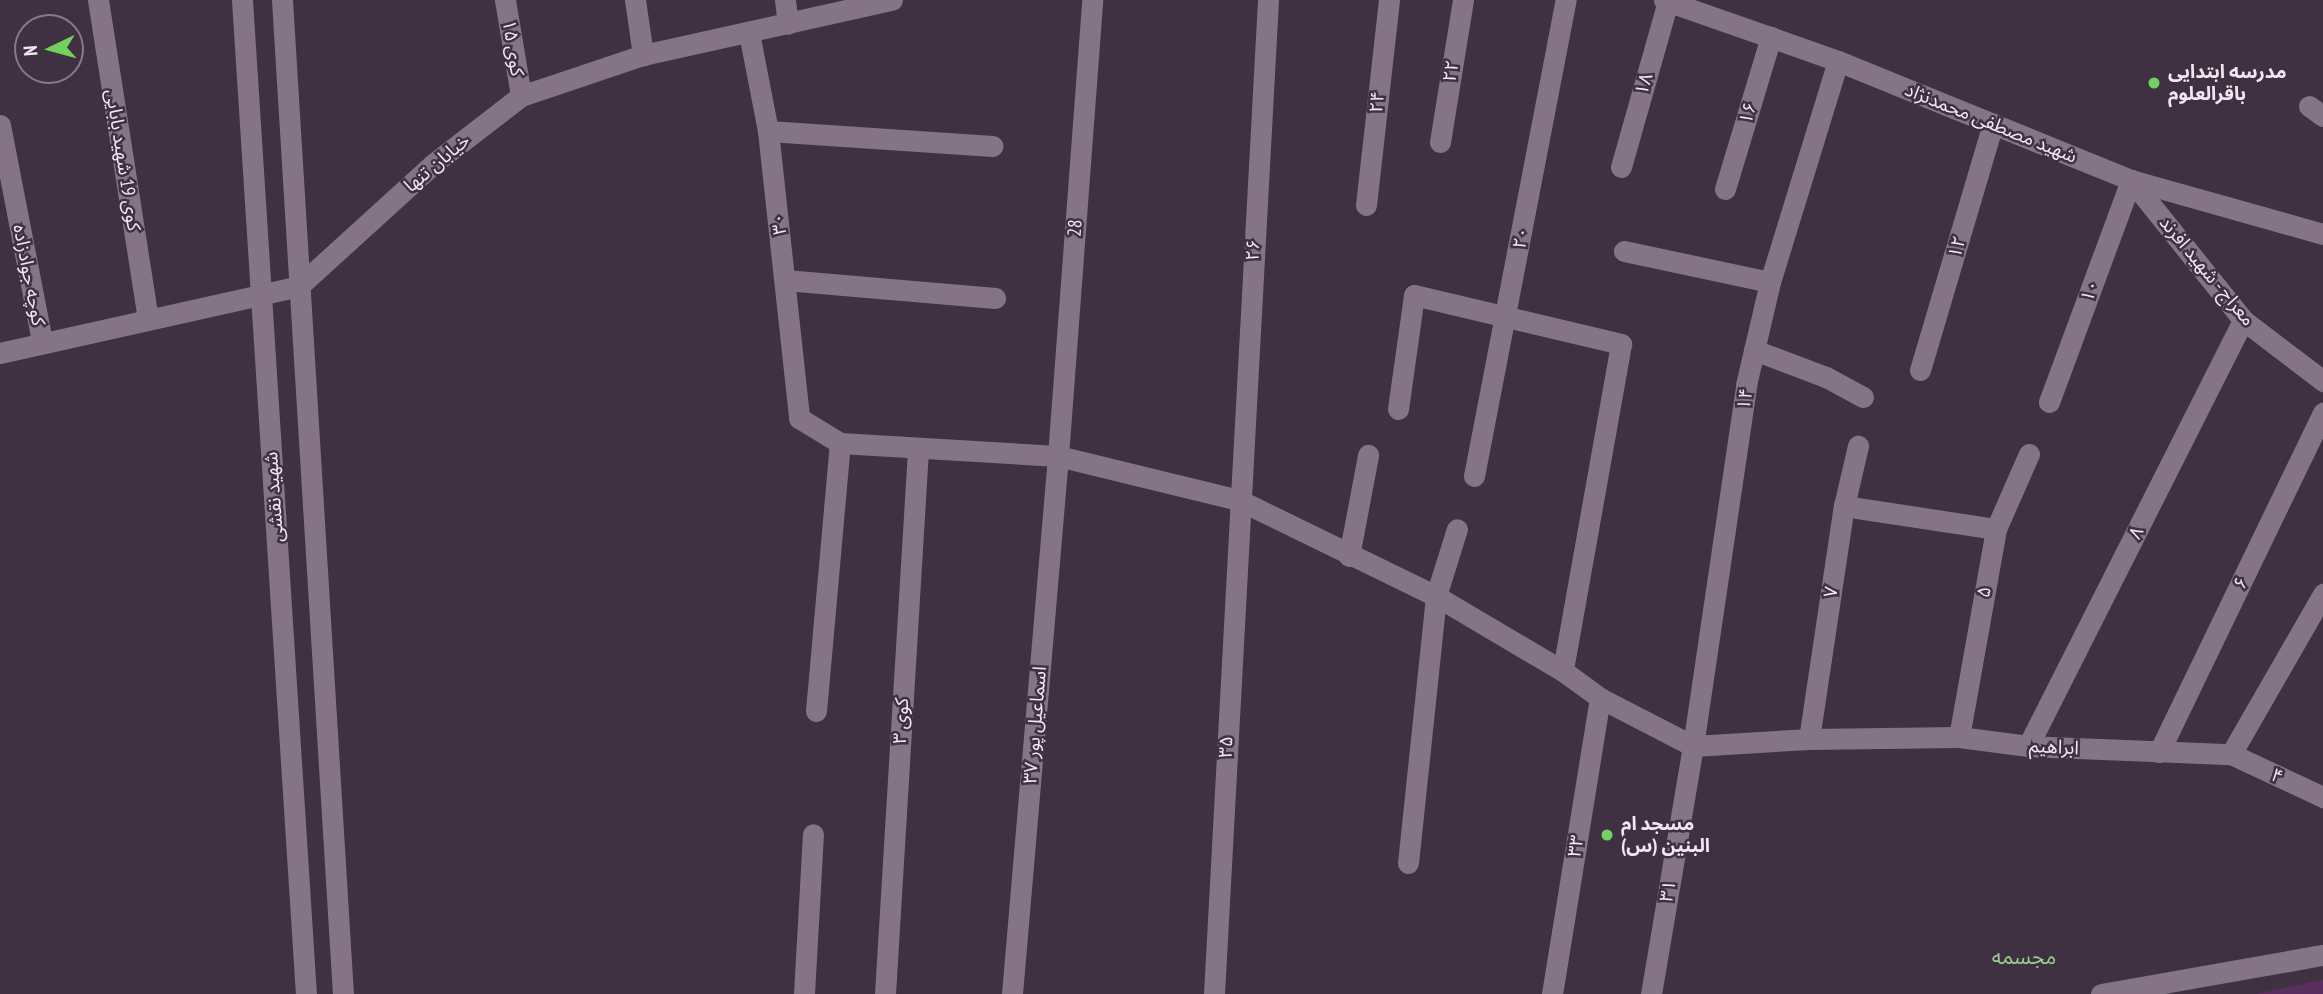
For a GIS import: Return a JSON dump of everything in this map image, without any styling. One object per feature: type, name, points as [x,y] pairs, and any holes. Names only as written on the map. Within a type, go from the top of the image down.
[{"type":"street","name":"کوی 19 شهید بابایی","points":[[98,0],[148,319]]},
{"type":"street","name":"شهید نقشی","points":[[242,0],[306,994]]},
{"type":"street","name":"شهید نقشی","points":[[282,0],[343,994]]},
{"type":"street","name":"کوی ۱۵","points":[[505,0],[521,96]]},
{"type":"street","points":[[635,0],[643,55]]},
{"type":"street","points":[[785,0],[788,24]]},
{"type":"street","name":"خیابان تنها","points":[[0,353],[299,286],[433,164],[521,96],[643,55],[892,0]]},
{"type":"street","name":"28","points":[[1058,456],[1092,0]]},
{"type":"street","name":"۲۶","points":[[1239,500],[1268,0]]},
{"type":"street","name":"۲۴","points":[[1366,205],[1389,0]]},
{"type":"street","name":"۲۲","points":[[1440,142],[1463,0]]},
{"type":"street","name":"۲۰","points":[[1474,476],[1566,0]]},
{"type":"street","name":"شهید مصطفی محمدنژاد","points":[[1666,1],[1838,61],[2131,180],[2323,234]]},
{"type":"street","name":"۱۸","points":[[1621,167],[1666,1]]},
{"type":"street","name":"۳۰","points":[[749,33],[768,131],[799,418],[840,443]]},
{"type":"street","name":"۱۶","points":[[1725,189],[1771,37]]},
{"type":"street","name":"۱۴","points":[[1693,746],[1754,350],[1770,282],[1838,61]]},
{"type":"street","name":"۱۲","points":[[1920,370],[1993,124]]},
{"type":"street","name":"کوچه جوادزاده","points":[[0,125],[42,342]]},
{"type":"street","points":[[768,131],[992,146]]},
{"type":"street","name":"معراج - شهید افرند","points":[[2131,180],[2243,320],[2323,381]]},
{"type":"street","name":"۱۰","points":[[2049,402],[2131,180]]},
{"type":"street","points":[[1623,251],[1770,282]]},
{"type":"street","points":[[785,280],[995,298]]},
{"type":"street","points":[[1398,409],[1414,295],[1621,344],[1563,671]]},
{"type":"street","name":"۸","points":[[2028,746],[2243,320]]},
{"type":"street","points":[[1754,350],[1826,377],[1864,397]]},
{"type":"street","name":"۶","points":[[2159,752],[2323,413]]},
{"type":"street","points":[[816,711],[840,443],[1058,456],[1239,500],[1349,556],[1436,596],[1563,671],[1600,698],[1693,746]]},
{"type":"street","name":"۷","points":[[1809,739],[1844,506],[1858,446]]},
{"type":"street","name":"کوی ۳","points":[[885,994],[918,449]]},
{"type":"street","name":"۵","points":[[1959,737],[1996,529],[2029,454]]},
{"type":"street","points":[[1349,556],[1368,455]]},
{"type":"street","name":"اسماعیل پور ۳۷","points":[[1012,994],[1058,456]]},
{"type":"street","name":"۳۵","points":[[1214,994],[1239,500]]},
{"type":"street","points":[[1844,506],[1996,529]]},
{"type":"street","points":[[1408,863],[1436,596],[1457,529]]},
{"type":"street","points":[[2231,754],[2323,594]]},
{"type":"street","name":"۳۳","points":[[1552,994],[1600,698]]},
{"type":"street","name":"ابراهیم","points":[[1693,746],[1809,739],[1959,737],[2028,746],[2231,754]]},
{"type":"street","name":"۳۱","points":[[1651,994],[1693,746]]},
{"type":"street","name":"۴","points":[[2231,754],[2323,797]]},
{"type":"street","points":[[804,994],[813,834]]},
{"type":"street","points":[[2101,994],[2323,955]]},
{"type":"shaded area","points":[[2323,980],[2323,994],[2255,994]]},
{"type":"place","name":"مدرسه ابتدایی باقرالعلوم","points":[[2154,83]]},
{"type":"place","name":"مسجد ام البنین (س)","points":[[1607,835]]},
{"type":"district","name":"مجسمه","points":[[2024,957]]}]
